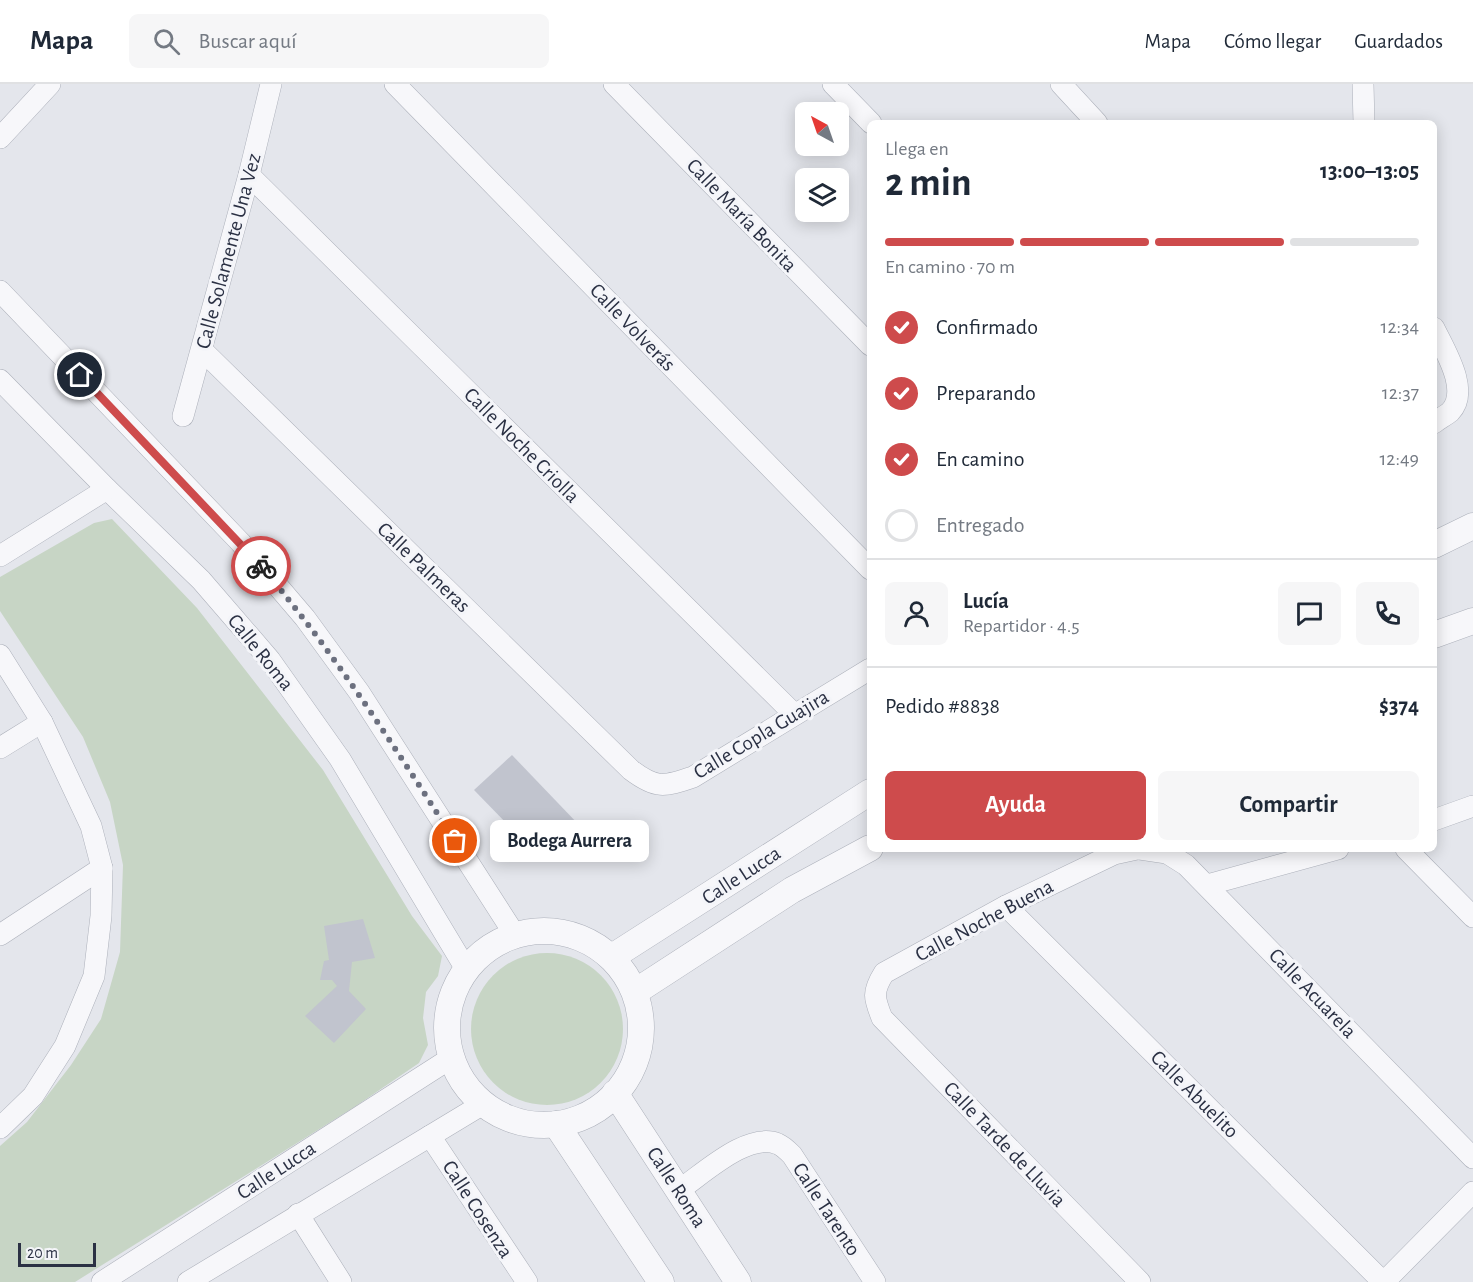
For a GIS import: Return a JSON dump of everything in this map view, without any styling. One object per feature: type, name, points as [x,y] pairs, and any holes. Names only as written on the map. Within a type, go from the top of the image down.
[{"type":"street","points":[[0,138],[50,84]]},
{"type":"street","name":"Calle Solamente Una Vez","points":[[183,416],[249,175],[271,84]]},
{"type":"street","name":"Calle Volverás","points":[[395,84],[867,566]]},
{"type":"street","name":"Calle María Bonita","points":[[614,84],[867,342]]},
{"type":"street","points":[[833,84],[868,120]]},
{"type":"street","points":[[1061,84],[1094,120]]},
{"type":"street","points":[[1363,84],[1364,120]]},
{"type":"street","name":"Calle Noche Criolla","points":[[249,175],[795,714]]},
{"type":"street","points":[[0,291],[241,543],[305,618],[359,692],[515,935]]},
{"type":"street","points":[[1437,335],[1454,373],[1458,394],[1443,417]]},
{"type":"street","name":"Calle Palmeras","points":[[202,350],[631,770],[648,783]]},
{"type":"street","name":"Calle Roma","points":[[0,380],[201,580],[270,660],[340,759],[466,969]]},
{"type":"street","points":[[0,556],[107,489]]},
{"type":"street","points":[[1437,543],[1473,526]]},
{"type":"street","points":[[1437,634],[1473,621]]},
{"type":"street","points":[[0,655],[42,722],[91,826],[102,868],[101,916],[94,976],[65,1046],[33,1096],[0,1128]]},
{"type":"street","name":"Calle Copla Guajira","points":[[648,783],[667,786],[693,777],[867,671]]},
{"type":"street","points":[[0,748],[42,722]]},
{"type":"street","name":"Calle Lucca","points":[[612,957],[867,794]]},
{"type":"street","points":[[1437,819],[1473,806]]},
{"type":"street","name":"Calle Lucca","points":[[635,992],[792,890],[867,850]]},
{"type":"street","name":"Calle Acuarela","points":[[1114,854],[1124,852]]},
{"type":"street","name":"Calle Acuarela","points":[[1160,852],[1167,853],[1186,865],[1208,885],[1473,1158]]},
{"type":"street","points":[[1208,885],[1327,852]]},
{"type":"street","points":[[1409,852],[1473,917]]},
{"type":"street","name":"Calle Noche Buena","points":[[875,1002],[875,987],[884,973],[1006,906],[1114,854]]},
{"type":"street","points":[[0,935],[102,868]]},
{"type":"street","name":"Calle Abuelito","points":[[1006,906],[1384,1282]]},
{"type":"street","points":[[540,930],[566,933],[591,942],[612,957],[625,973],[635,992],[641,1018],[640,1045],[631,1071],[615,1093],[598,1108],[578,1118],[556,1124],[530,1124],[505,1117],[483,1104],[464,1083],[451,1058],[447,1035],[448,1011],[454,989],[466,969],[480,954],[515,935],[540,930]]},
{"type":"street","name":"Calle Tarde de Lluvia","points":[[875,1002],[882,1018],[1140,1282]]},
{"type":"street","name":"Calle Lucca","points":[[102,1282],[451,1058]]},
{"type":"street","name":"Calle Roma","points":[[615,1093],[738,1282]]},
{"type":"street","points":[[189,1282],[483,1104]]},
{"type":"street","points":[[556,1124],[661,1282]]},
{"type":"street","name":"Calle Cosenza","points":[[430,1136],[527,1282]]},
{"type":"street","name":"Calle Tarento","points":[[679,1190],[746,1144],[763,1141],[778,1144],[792,1155],[874,1282]]},
{"type":"street","points":[[1384,1282],[1473,1192]]},
{"type":"street","points":[[298,1214],[341,1282]]},
{"type":"green space","points":[[112,519],[197,608],[323,770],[412,916],[442,956],[438,976],[426,992],[423,1018],[428,1045],[419,1063],[356,1106],[75,1282],[0,1282],[0,1146],[27,1122],[71,1065],[101,1019],[120,952],[123,865],[110,802],[83,737],[0,611],[0,577],[94,523]]},
{"type":"green space","points":[[547,953],[576,958],[601,975],[618,1000],[623,1029],[618,1058],[601,1083],[576,1100],[547,1105],[518,1100],[493,1083],[476,1058],[471,1029],[476,1000],[493,975],[518,958]]},
{"type":"building","points":[[512,755],[580,826],[543,861],[474,790]]},
{"type":"building","points":[[363,919],[375,958],[352,962],[349,991],[366,1009],[334,1043],[305,1016],[337,986],[332,980],[320,980],[324,961],[329,960],[324,926]]},
{"type":"way so far","points":[[261,566],[305,618],[359,692],[455,841]]},
{"type":"place","name":"Bodega Aurrera","points":[[455,841]]},
{"type":"route","points":[[80,375],[261,566]]}]
